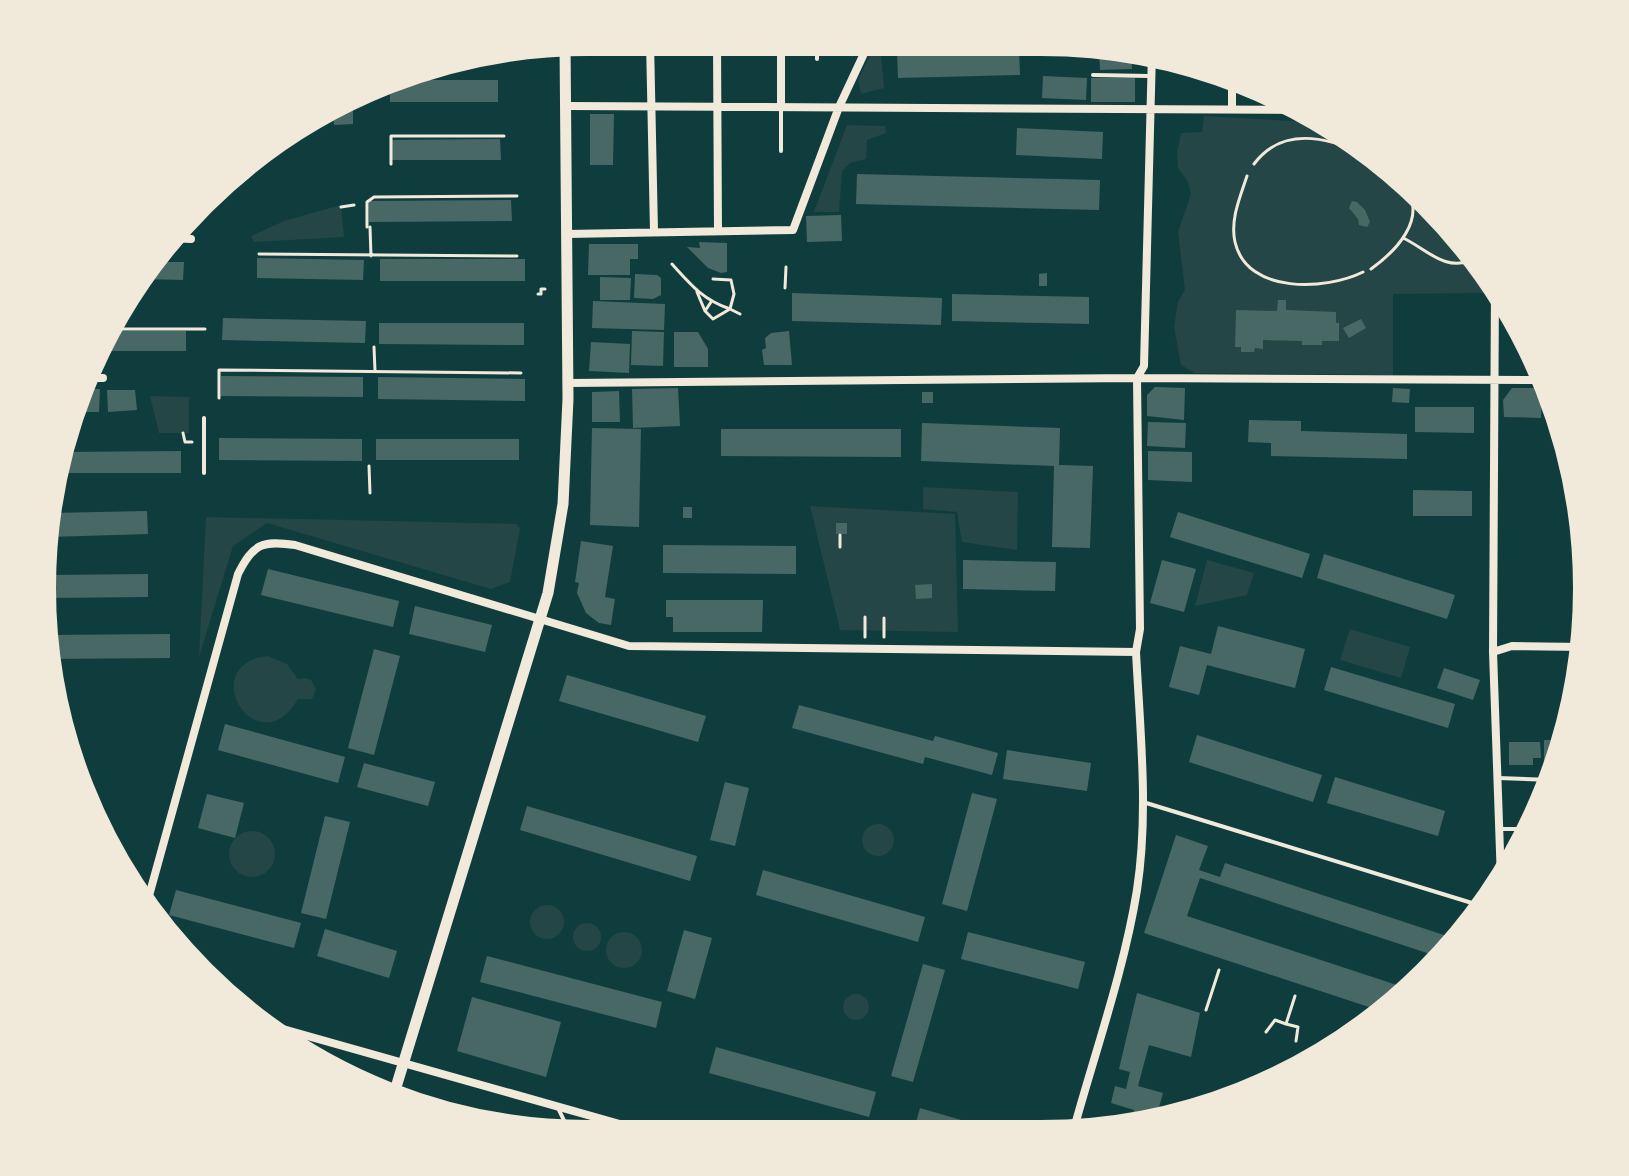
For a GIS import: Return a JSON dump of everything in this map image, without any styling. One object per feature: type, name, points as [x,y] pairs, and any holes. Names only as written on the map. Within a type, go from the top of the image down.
[{"type":"street","points":[[650,54],[654,232]]},
{"type":"street","points":[[717,54],[718,231]]},
{"type":"street","points":[[781,54],[781,106]]},
{"type":"street","points":[[567,234],[793,230],[839,107],[864,54]]},
{"type":"street","points":[[396,1086],[548,593],[563,504],[568,383],[565,55]]},
{"type":"street","points":[[1076,1121],[1128,934],[1137,887],[1142,802],[1136,652],[1140,629],[1137,378],[1144,366],[1152,66]]},
{"type":"street","points":[[1232,90],[1232,109]]},
{"type":"street","points":[[567,106],[1278,110]]},
{"type":"street","points":[[185,239],[191,239]]},
{"type":"street","points":[[1495,308],[1493,652],[1501,859]]},
{"type":"street","points":[[98,378],[103,378]]},
{"type":"street","points":[[568,383],[1137,378],[1532,380]]},
{"type":"street","points":[[150,893],[238,574],[249,552],[271,541],[295,545],[629,646],[1136,652]]},
{"type":"street","points":[[1493,652],[1512,646],[1571,647]]},
{"type":"street","points":[[290,1031],[611,1122]]},
{"type":"lane","points":[[817,54],[817,59]]},
{"type":"lane","points":[[1093,75],[1152,76]]},
{"type":"lane","points":[[781,106],[781,151]]},
{"type":"lane","points":[[204,418],[204,473]]},
{"type":"lane","points":[[1497,778],[1539,780]]},
{"type":"lane","points":[[1142,802],[1472,903]]},
{"type":"lane","points":[[1500,829],[1517,829]]},
{"type":"lane","points":[[557,1107],[564,1121]]},
{"type":"path","points":[[391,164],[391,136],[504,136]]},
{"type":"path","points":[[1254,164],[1266,149],[1292,138],[1339,145]]},
{"type":"path","points":[[1247,176],[1238,202],[1234,232],[1238,250],[1257,272],[1276,281],[1315,286],[1339,282],[1363,272]]},
{"type":"path","points":[[371,256],[367,202],[374,197],[517,196]]},
{"type":"path","points":[[1371,269],[1389,255],[1403,238],[1412,212],[1411,203]]},
{"type":"path","points":[[341,207],[354,205]]},
{"type":"path","points":[[1403,238],[1446,263],[1465,263]]},
{"type":"path","points":[[259,254],[517,256]]},
{"type":"path","points":[[672,264],[711,302],[740,314]]},
{"type":"path","points":[[785,288],[786,267]]},
{"type":"path","points":[[697,291],[705,311],[713,319],[730,309],[734,294],[731,280],[713,279]]},
{"type":"path","points":[[538,294],[545,289]]},
{"type":"path","points":[[705,311],[711,302]]},
{"type":"path","points":[[122,329],[205,329]]},
{"type":"path","points":[[374,347],[375,372]]},
{"type":"path","points":[[219,398],[219,370],[521,373]]},
{"type":"path","points":[[183,433],[185,442],[192,442]]},
{"type":"path","points":[[369,466],[370,493]]},
{"type":"path","points":[[840,535],[840,547]]},
{"type":"path","points":[[865,617],[865,640]]},
{"type":"path","points":[[884,618],[884,641]]},
{"type":"path","points":[[1206,1010],[1219,970]]},
{"type":"path","points":[[1286,1024],[1295,996]]},
{"type":"path","points":[[1266,1032],[1275,1020],[1298,1027],[1296,1041]]},
{"type":"shaded area","points":[[881,54],[884,88],[861,94],[858,80],[870,55]]},
{"type":"shaded area","points":[[1204,116],[1300,121],[1308,126],[1366,164],[1419,210],[1465,263],[1486,293],[1393,294],[1393,375],[1195,373],[1181,365],[1174,327],[1178,302],[1185,290],[1178,232],[1191,194],[1188,182],[1178,168],[1177,152],[1181,133],[1202,132]]},
{"type":"shaded area","points":[[847,125],[885,126],[886,133],[867,140],[866,159],[850,163],[842,171],[839,212],[814,212]]},
{"type":"shaded area","points":[[341,205],[344,237],[254,242],[251,236],[284,221]]},
{"type":"shaded area","points":[[150,396],[189,397],[189,433],[159,433]]},
{"type":"shaded area","points":[[923,487],[1018,492],[1017,550],[962,542],[957,512],[923,509]]},
{"type":"shaded area","points":[[810,506],[955,514],[958,632],[840,630]]},
{"type":"shaded area","points":[[206,517],[516,524],[520,529],[510,582],[491,589],[267,523],[233,546],[199,657]]},
{"type":"shaded area","points":[[1207,560],[1254,573],[1247,595],[1195,606]]},
{"type":"shaded area","points":[[1350,629],[1410,647],[1401,678],[1340,660]]},
{"type":"shaded area","points":[[268,656],[287,664],[298,679],[311,680],[316,689],[312,699],[298,699],[282,717],[266,723],[251,718],[240,706],[234,691],[236,676],[246,663]]},
{"type":"shaded area","points":[[878,824],[889,829],[894,840],[889,851],[878,856],[867,851],[862,840],[867,829]]},
{"type":"shaded area","points":[[252,831],[268,838],[275,854],[268,870],[252,877],[236,870],[229,854],[236,838]]},
{"type":"shaded area","points":[[547,905],[559,910],[564,922],[559,934],[547,939],[535,934],[530,922],[535,910]]},
{"type":"shaded area","points":[[587,923],[597,927],[601,937],[597,947],[587,951],[577,947],[573,937],[577,927]]},
{"type":"shaded area","points":[[624,932],[637,937],[642,950],[637,963],[624,968],[611,963],[606,950],[611,937]]},
{"type":"shaded area","points":[[856,994],[866,997],[869,1007],[866,1017],[856,1020],[846,1017],[843,1007],[846,997]]},
{"type":"building","points":[[897,54],[1019,54],[1020,75],[898,78]]},
{"type":"building","points":[[1099,58],[1132,62],[1132,69],[1100,70]]},
{"type":"building","points":[[1043,76],[1087,78],[1086,100],[1042,98]]},
{"type":"building","points":[[1091,78],[1135,78],[1135,102],[1091,102]]},
{"type":"building","points":[[423,80],[498,80],[498,102],[390,102],[390,93]]},
{"type":"building","points":[[353,109],[353,124],[334,125],[334,119]]},
{"type":"building","points":[[590,114],[614,114],[613,165],[590,165]]},
{"type":"building","points":[[1017,128],[1103,132],[1102,159],[1016,155]]},
{"type":"building","points":[[500,139],[501,160],[391,160],[391,140]]},
{"type":"building","points":[[857,174],[1100,180],[1099,210],[856,204]]},
{"type":"building","points":[[511,200],[512,221],[369,222],[369,201]]},
{"type":"building","points":[[1352,201],[1365,210],[1370,222],[1367,227],[1359,225],[1349,208]]},
{"type":"building","points":[[841,215],[842,241],[807,242],[806,216]]},
{"type":"building","points":[[699,242],[727,243],[727,272],[708,268],[687,247],[700,248]]},
{"type":"building","points":[[589,244],[638,244],[638,259],[630,259],[630,275],[588,275]]},
{"type":"building","points":[[257,258],[364,260],[363,280],[257,278]]},
{"type":"building","points":[[380,259],[525,259],[525,281],[380,281]]},
{"type":"building","points":[[165,262],[184,262],[183,280],[152,279]]},
{"type":"building","points":[[1047,273],[1047,286],[1039,286],[1039,274]]},
{"type":"building","points":[[635,274],[661,278],[661,295],[653,299],[634,298]]},
{"type":"building","points":[[600,277],[631,278],[630,300],[600,300]]},
{"type":"building","points":[[792,293],[942,298],[941,325],[792,321]]},
{"type":"building","points":[[952,294],[1089,297],[1089,324],[952,321]]},
{"type":"building","points":[[1278,300],[1286,300],[1286,310],[1336,312],[1339,341],[1302,345],[1302,341],[1263,340],[1263,349],[1241,352],[1241,347],[1235,347],[1236,310],[1277,311]]},
{"type":"building","points":[[593,301],[665,304],[664,330],[592,328]]},
{"type":"building","points":[[223,318],[366,321],[365,343],[222,340]]},
{"type":"building","points":[[1361,319],[1366,328],[1349,338],[1343,328]]},
{"type":"building","points":[[379,323],[524,323],[524,345],[379,344]]},
{"type":"building","points":[[121,331],[186,331],[186,351],[111,351]]},
{"type":"building","points":[[632,331],[664,332],[663,366],[631,365]]},
{"type":"building","points":[[789,331],[792,365],[764,365],[762,350],[766,348],[765,338],[771,333]]},
{"type":"building","points":[[674,332],[698,332],[708,349],[708,367],[674,367]]},
{"type":"building","points":[[591,342],[630,344],[629,373],[589,371]]},
{"type":"building","points":[[221,376],[363,377],[363,397],[221,396]]},
{"type":"building","points":[[378,377],[525,379],[525,401],[378,399]]},
{"type":"building","points":[[1155,387],[1185,388],[1184,420],[1147,416],[1147,395]]},
{"type":"building","points":[[678,388],[680,426],[633,428],[632,389]]},
{"type":"building","points":[[1393,388],[1410,389],[1409,403],[1392,402]]},
{"type":"building","points":[[1512,388],[1536,388],[1542,403],[1541,418],[1504,417],[1503,400]]},
{"type":"building","points":[[93,389],[100,389],[99,412],[84,412]]},
{"type":"building","points":[[107,390],[135,390],[137,410],[108,412]]},
{"type":"building","points":[[619,391],[620,422],[592,422],[592,392]]},
{"type":"building","points":[[922,392],[933,392],[933,403],[922,403]]},
{"type":"building","points":[[1415,407],[1474,407],[1474,433],[1415,432]]},
{"type":"building","points":[[1249,420],[1301,421],[1301,431],[1407,434],[1407,459],[1271,456],[1271,443],[1248,442]]},
{"type":"building","points":[[1148,422],[1186,423],[1185,448],[1147,446]]},
{"type":"building","points":[[922,423],[1060,428],[1059,465],[1093,466],[1090,548],[1052,547],[1054,466],[921,461]]},
{"type":"building","points":[[592,428],[641,429],[639,527],[590,525]]},
{"type":"building","points":[[721,429],[901,429],[901,457],[721,456]]},
{"type":"building","points":[[219,438],[362,439],[362,461],[219,460]]},
{"type":"building","points":[[376,439],[519,439],[519,460],[376,460]]},
{"type":"building","points":[[181,451],[181,473],[67,473],[72,452]]},
{"type":"building","points":[[1148,451],[1192,452],[1192,482],[1148,480]]},
{"type":"building","points":[[1413,490],[1472,491],[1472,516],[1413,516]]},
{"type":"building","points":[[683,507],[692,507],[692,518],[683,518]]},
{"type":"building","points":[[147,511],[148,534],[57,537],[60,513]]},
{"type":"building","points":[[1178,512],[1310,554],[1302,578],[1170,537]]},
{"type":"building","points":[[836,523],[847,523],[847,534],[836,534]]},
{"type":"building","points":[[581,541],[613,546],[605,597],[615,599],[611,625],[599,623],[586,613],[577,593],[579,583],[575,582]]},
{"type":"building","points":[[663,545],[796,546],[796,574],[663,573]]},
{"type":"building","points":[[1324,554],[1455,595],[1447,619],[1317,578]]},
{"type":"building","points":[[963,560],[1056,562],[1055,591],[963,589]]},
{"type":"building","points":[[1162,560],[1196,569],[1184,612],[1150,603]]},
{"type":"building","points":[[268,569],[399,601],[393,627],[261,595]]},
{"type":"building","points":[[148,574],[148,597],[54,598],[54,575]]},
{"type":"building","points":[[932,584],[932,598],[916,599],[915,585]]},
{"type":"building","points":[[666,600],[763,600],[762,632],[673,632],[673,617],[666,617]]},
{"type":"building","points":[[415,606],[492,625],[485,652],[409,634]]},
{"type":"building","points":[[1218,626],[1305,649],[1295,688],[1207,665],[1199,695],[1169,687],[1180,646],[1211,654]]},
{"type":"building","points":[[170,634],[170,658],[59,659],[56,635]]},
{"type":"building","points":[[374,649],[400,656],[374,755],[348,748]]},
{"type":"building","points":[[1331,667],[1455,704],[1448,728],[1324,690]]},
{"type":"building","points":[[1444,668],[1480,680],[1473,700],[1437,688]]},
{"type":"building","points":[[567,675],[706,716],[698,742],[559,701]]},
{"type":"building","points":[[799,705],[933,741],[935,736],[998,753],[992,775],[925,757],[923,764],[792,728]]},
{"type":"building","points":[[225,724],[345,757],[338,783],[218,750]]},
{"type":"building","points":[[1197,735],[1322,775],[1313,802],[1189,762]]},
{"type":"building","points":[[1544,740],[1553,740],[1547,760],[1544,767]]},
{"type":"building","points":[[1509,742],[1540,742],[1541,758],[1533,758],[1533,765],[1509,765]]},
{"type":"building","points":[[1007,750],[1091,763],[1087,791],[1003,779]]},
{"type":"building","points":[[364,763],[435,782],[428,806],[357,787]]},
{"type":"building","points":[[1335,777],[1445,811],[1438,836],[1327,803]]},
{"type":"building","points":[[725,782],[749,788],[735,846],[710,840]]},
{"type":"building","points":[[972,793],[997,799],[967,911],[942,904]]},
{"type":"building","points":[[207,794],[244,803],[235,838],[198,828]]},
{"type":"building","points":[[527,806],[697,856],[690,881],[520,830]]},
{"type":"building","points":[[325,816],[350,822],[326,919],[301,913]]},
{"type":"building","points":[[1176,835],[1208,846],[1199,870],[1220,877],[1225,863],[1446,936],[1430,954],[1200,878],[1187,916],[1397,985],[1371,1008],[1144,933]]},
{"type":"building","points":[[763,870],[925,917],[918,942],[756,895]]},
{"type":"building","points":[[176,890],[301,923],[294,948],[169,915]]},
{"type":"building","points":[[325,929],[397,951],[389,978],[317,956]]},
{"type":"building","points":[[684,930],[712,938],[695,999],[667,991]]},
{"type":"building","points":[[968,932],[1085,962],[1078,989],[961,959]]},
{"type":"building","points":[[487,956],[662,1002],[656,1028],[480,982]]},
{"type":"building","points":[[923,964],[945,970],[913,1082],[891,1076]]},
{"type":"building","points":[[1137,993],[1200,1013],[1191,1057],[1149,1045],[1138,1086],[1163,1093],[1159,1109],[1133,1114],[1134,1110],[1111,1103],[1115,1086],[1126,1089],[1130,1072],[1119,1069]]},
{"type":"building","points":[[472,997],[561,1022],[546,1077],[457,1051]]},
{"type":"building","points":[[716,1047],[876,1092],[869,1117],[709,1073]]},
{"type":"building","points":[[920,1108],[968,1122],[916,1122]]}]
